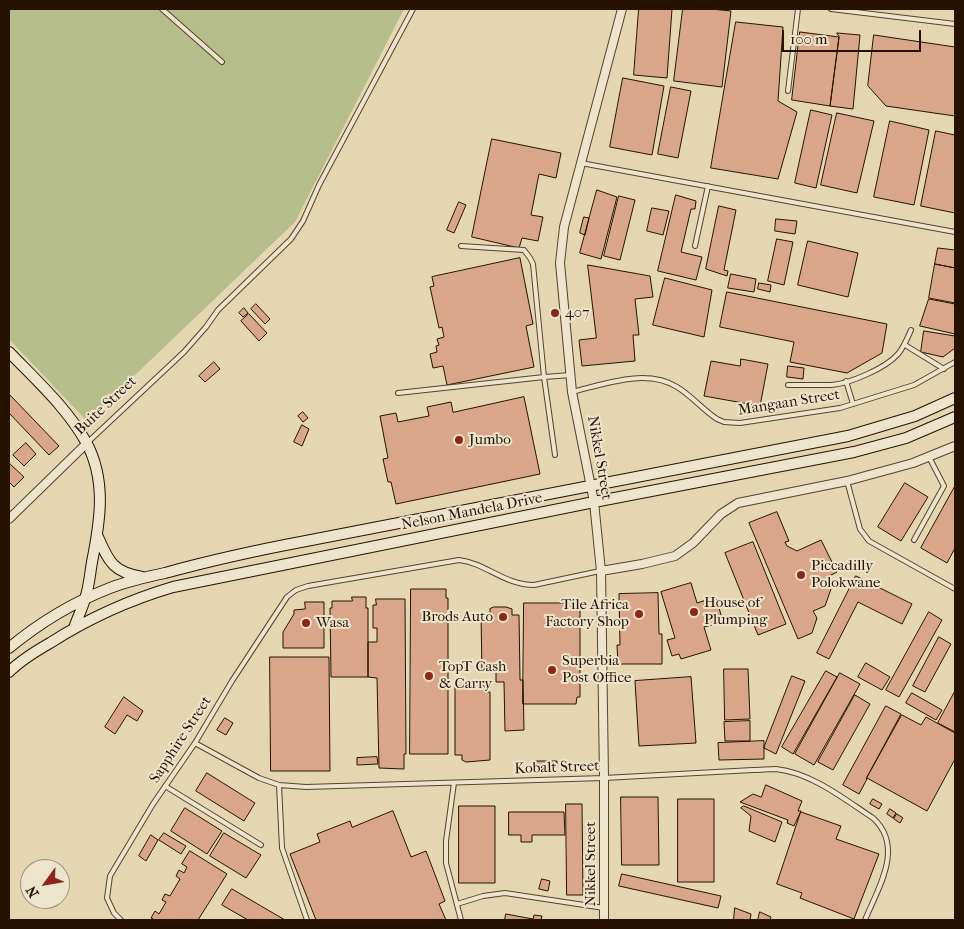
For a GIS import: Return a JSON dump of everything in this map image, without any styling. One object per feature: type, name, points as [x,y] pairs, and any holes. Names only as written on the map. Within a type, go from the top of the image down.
[{"type":"main road","points":[[9,352],[54,400],[87,443],[98,475],[100,497],[98,537],[85,600],[74,628]]},
{"type":"main road","name":"Nelson Mandela Drive","points":[[9,648],[35,628],[85,600],[110,588],[144,577],[194,564],[306,540],[848,436],[906,419],[955,398]]},
{"type":"main road","name":"Nelson Mandela Drive","points":[[9,672],[31,654],[74,628],[113,608],[150,594],[188,584],[878,446],[913,436],[955,417]]},
{"type":"main road","points":[[98,537],[108,560],[114,567],[124,573],[144,577]]},
{"type":"street","name":"Nikkel Street","points":[[604,920],[601,571],[594,502],[572,392],[560,263],[564,227],[622,9]]},
{"type":"street","name":"Buite Street","points":[[9,518],[87,443]]},
{"type":"street","points":[[601,571],[675,556],[693,543],[721,514],[738,503],[847,482],[929,457],[955,446]]},
{"type":"lane","points":[[162,9],[222,62]]},
{"type":"lane","name":"Buite Street","points":[[87,443],[184,352],[218,310],[291,239],[303,221],[319,185],[413,9]]},
{"type":"lane","points":[[788,92],[798,9]]},
{"type":"lane","points":[[831,9],[955,24]]},
{"type":"lane","points":[[581,163],[955,232]]},
{"type":"lane","points":[[695,246],[708,186]]},
{"type":"lane","points":[[461,246],[524,250],[533,264],[544,377],[555,455]]},
{"type":"lane","points":[[788,385],[833,385],[867,373],[891,361],[905,344],[911,330]]},
{"type":"lane","points":[[905,344],[944,369]]},
{"type":"lane","name":"Mangaan Street","points":[[572,392],[616,381],[655,378],[677,387],[709,414],[724,422],[732,423],[840,408],[914,385],[955,362]]},
{"type":"lane","points":[[398,393],[571,375]]},
{"type":"lane","points":[[846,381],[853,404]]},
{"type":"lane","points":[[914,540],[944,486],[929,457]]},
{"type":"lane","points":[[847,482],[860,529],[869,541],[955,589]]},
{"type":"lane","name":"Sapphire Street","points":[[121,920],[114,913],[107,898],[110,876],[195,743],[232,681],[287,597],[296,590],[308,586],[459,560],[472,562],[518,584],[527,585],[601,571]]},
{"type":"lane","name":"Kobalt Street","points":[[195,743],[259,778],[279,785],[306,787],[604,778],[777,769],[802,776],[819,784],[880,824],[889,844],[889,857],[865,920]]},
{"type":"lane","points":[[454,783],[446,841],[446,863],[461,920]]},
{"type":"lane","points":[[279,785],[282,848],[307,920]]},
{"type":"lane","points":[[166,786],[261,846]]},
{"type":"lane","points":[[457,904],[483,896],[506,893],[604,908]]},
{"type":"green space","points":[[9,9],[404,9],[295,222],[87,421],[9,339]]},
{"type":"building","points":[[639,9],[672,9],[667,78],[634,75]]},
{"type":"building","points":[[683,9],[731,11],[722,87],[674,81]]},
{"type":"building","points":[[736,22],[783,27],[778,101],[797,112],[778,179],[711,168]]},
{"type":"building","points":[[800,32],[839,37],[830,106],[792,100]]},
{"type":"building","points":[[837,33],[860,35],[853,109],[830,106],[839,37]]},
{"type":"building","points":[[874,35],[955,47],[955,116],[886,106],[868,86]]},
{"type":"building","points":[[623,78],[664,86],[652,155],[610,147]]},
{"type":"building","points":[[671,87],[691,91],[678,158],[658,154]]},
{"type":"building","points":[[811,110],[832,115],[816,188],[795,183]]},
{"type":"building","points":[[837,113],[874,121],[857,193],[821,185]]},
{"type":"building","points":[[890,121],[929,130],[914,205],[874,197]]},
{"type":"building","points":[[936,131],[955,135],[955,213],[921,206]]},
{"type":"building","points":[[492,139],[561,153],[556,178],[539,174],[531,215],[543,217],[538,241],[522,238],[519,248],[472,237]]},
{"type":"building","points":[[597,190],[617,197],[601,259],[580,253]]},
{"type":"building","points":[[676,195],[696,201],[695,209],[691,209],[681,252],[702,257],[696,280],[658,271]]},
{"type":"building","points":[[619,196],[635,200],[620,260],[604,256]]},
{"type":"building","points":[[459,202],[466,205],[454,233],[447,230]]},
{"type":"building","points":[[719,206],[736,210],[724,270],[728,271],[727,276],[706,269]]},
{"type":"building","points":[[652,208],[669,211],[663,235],[647,231]]},
{"type":"building","points":[[584,217],[589,218],[585,235],[580,233]]},
{"type":"building","points":[[776,219],[797,221],[795,234],[775,231]]},
{"type":"building","points":[[777,239],[793,242],[784,285],[768,281]]},
{"type":"building","points":[[808,241],[858,253],[848,297],[798,285]]},
{"type":"building","points":[[938,248],[955,250],[955,268],[935,264]]},
{"type":"building","points":[[520,258],[533,324],[526,326],[534,367],[447,385],[443,366],[433,368],[430,354],[437,352],[436,346],[439,345],[437,339],[444,337],[442,327],[439,328],[430,287],[434,286],[432,277]]},
{"type":"building","points":[[935,264],[955,268],[955,303],[929,298]]},
{"type":"building","points":[[588,265],[650,276],[653,297],[635,299],[639,335],[633,335],[635,361],[582,366],[579,340],[596,338]]},
{"type":"building","points":[[731,274],[756,279],[754,292],[728,288]]},
{"type":"building","points":[[665,278],[712,290],[704,337],[653,325]]},
{"type":"building","points":[[759,283],[771,285],[770,292],[758,289]]},
{"type":"building","points":[[727,292],[887,324],[882,353],[847,373],[790,362],[794,342],[720,327]]},
{"type":"building","points":[[929,299],[955,304],[955,334],[920,326]]},
{"type":"building","points":[[256,304],[270,319],[265,324],[251,309]]},
{"type":"building","points":[[244,308],[248,313],[243,317],[239,313]]},
{"type":"building","points":[[249,314],[267,333],[259,341],[241,321]]},
{"type":"building","points":[[924,331],[955,336],[955,348],[943,357],[921,352]]},
{"type":"building","points":[[741,359],[768,364],[760,406],[704,396],[711,361],[740,366]]},
{"type":"building","points":[[214,362],[220,369],[205,382],[199,376]]},
{"type":"building","points":[[788,366],[804,368],[803,379],[787,377]]},
{"type":"building","points":[[9,394],[59,446],[49,455],[9,413]]},
{"type":"building","name":"Jumbo","points":[[524,397],[540,474],[396,504],[391,482],[388,482],[383,459],[388,458],[380,416],[396,413],[398,422],[429,416],[427,407],[451,402],[453,412]]},
{"type":"building","points":[[303,412],[308,418],[303,422],[298,416]]},
{"type":"building","points":[[302,425],[309,429],[302,446],[294,442]]},
{"type":"building","points":[[26,443],[36,454],[24,466],[13,455]]},
{"type":"building","points":[[9,463],[24,477],[14,487],[9,482]]},
{"type":"building","points":[[905,483],[928,497],[901,541],[878,527]]},
{"type":"building","points":[[955,486],[955,548],[947,563],[921,548]]},
{"type":"building","name":"Piccadilly Polokwane","points":[[777,512],[789,541],[785,542],[787,546],[797,551],[821,540],[837,572],[825,578],[831,589],[825,606],[813,611],[817,618],[812,633],[798,639],[749,523]]},
{"type":"building","points":[[753,542],[786,624],[758,635],[725,553]]},
{"type":"building","points":[[856,576],[912,604],[902,624],[858,602],[829,659],[817,653]]},
{"type":"building","name":"House of Plumping","points":[[691,583],[697,603],[716,597],[723,622],[704,627],[711,650],[681,659],[679,654],[672,656],[667,640],[675,638],[661,592]]},
{"type":"building","name":"TopT Cash & Carry","points":[[411,589],[446,589],[446,598],[448,598],[448,754],[410,754]]},
{"type":"building","name":"Tile Africa Factory Shop","points":[[658,593],[659,634],[662,634],[662,664],[618,664],[617,645],[620,645],[619,594]]},
{"type":"building","points":[[352,597],[366,597],[366,608],[368,608],[368,677],[331,677],[330,608],[332,608],[332,601],[352,601]]},
{"type":"building","points":[[376,599],[405,599],[406,754],[404,754],[404,769],[379,768],[377,678],[368,677],[368,642],[377,642],[377,628],[373,628],[373,605],[376,605]]},
{"type":"building","name":"Wasa","points":[[305,602],[324,602],[324,648],[283,648],[283,632],[294,614],[294,610],[305,609]]},
{"type":"building","name":"Superbia Post Office","points":[[524,603],[580,603],[580,697],[577,697],[576,704],[523,704]]},
{"type":"building","points":[[506,607],[512,609],[512,615],[519,615],[520,680],[523,680],[524,730],[505,731],[504,682],[496,682],[496,671],[482,671],[481,615],[490,615],[490,609]]},
{"type":"building","points":[[929,612],[942,620],[899,697],[886,690]]},
{"type":"building","points":[[939,637],[951,644],[925,692],[913,686]]},
{"type":"building","points":[[270,657],[329,657],[330,771],[271,771]]},
{"type":"building","points":[[866,663],[890,677],[882,690],[858,677]]},
{"type":"building","points":[[724,669],[748,669],[750,719],[725,720]]},
{"type":"building","points":[[826,671],[837,677],[793,754],[782,747]]},
{"type":"building","points":[[840,673],[860,684],[814,765],[795,754]]},
{"type":"building","points":[[792,676],[805,681],[776,754],[764,748]]},
{"type":"building","points":[[691,677],[696,743],[639,746],[635,681]]},
{"type":"building","points":[[466,683],[478,683],[484,686],[484,692],[490,692],[490,760],[466,762],[462,760],[462,755],[455,755],[455,686],[462,686]]},
{"type":"building","points":[[955,691],[955,732],[938,723]]},
{"type":"building","points":[[912,693],[942,710],[936,720],[906,703]]},
{"type":"building","points":[[855,695],[870,704],[833,770],[818,762]]},
{"type":"building","points":[[124,697],[143,711],[137,721],[127,715],[115,734],[105,727]]},
{"type":"building","points":[[886,706],[901,714],[859,794],[843,785]]},
{"type":"building","points":[[902,715],[921,725],[926,717],[955,733],[955,759],[927,811],[867,778]]},
{"type":"building","points":[[225,718],[233,723],[226,735],[217,730]]},
{"type":"building","points":[[750,721],[750,741],[725,741],[724,722]]},
{"type":"building","points":[[764,741],[764,759],[719,760],[718,743]]},
{"type":"building","points":[[377,757],[378,764],[357,765],[357,758]]},
{"type":"building","points":[[535,761],[557,761],[557,766],[536,767]]},
{"type":"building","points":[[207,773],[255,803],[244,821],[196,791]]},
{"type":"building","points":[[766,785],[802,801],[798,811],[801,811],[794,826],[787,823],[788,820],[740,802],[753,794],[761,797]]},
{"type":"building","points":[[621,797],[658,797],[659,865],[622,865]]},
{"type":"building","points":[[678,799],[714,799],[714,882],[678,882]]},
{"type":"building","points":[[873,799],[882,804],[879,809],[870,804]]},
{"type":"building","points":[[566,804],[582,804],[583,895],[567,895]]},
{"type":"building","points":[[459,806],[495,806],[495,883],[459,883]]},
{"type":"building","points":[[744,806],[782,822],[775,842],[749,831],[751,816],[741,808]]},
{"type":"building","points":[[185,808],[222,831],[207,854],[171,831]]},
{"type":"building","points":[[890,809],[896,813],[893,818],[887,814]]},
{"type":"building","points":[[393,811],[411,857],[426,851],[445,901],[439,904],[446,920],[316,920],[290,854],[320,842],[317,834],[350,821],[352,827]]},
{"type":"building","points":[[509,812],[564,812],[565,835],[532,835],[532,842],[521,842],[521,835],[509,835]]},
{"type":"building","points":[[801,812],[841,826],[836,839],[879,854],[854,919],[800,898],[802,893],[777,884]]},
{"type":"building","points":[[897,814],[903,818],[900,823],[894,819]]},
{"type":"building","points":[[164,833],[186,846],[181,854],[159,840]]},
{"type":"building","points":[[224,833],[261,855],[246,878],[210,856]]},
{"type":"building","points":[[151,835],[158,840],[146,861],[139,856]]},
{"type":"building","points":[[190,851],[227,874],[198,920],[155,920],[151,918],[155,911],[159,914],[166,902],[162,900],[165,894],[170,896],[180,879],[176,876],[179,870],[184,873],[187,867],[182,864]]},
{"type":"building","points":[[622,874],[721,896],[718,908],[619,886]]},
{"type":"building","points":[[542,879],[550,881],[548,891],[539,889]]},
{"type":"building","points":[[232,889],[285,920],[248,920],[222,905]]},
{"type":"building","points":[[735,908],[751,914],[750,920],[734,920]]},
{"type":"building","points":[[760,912],[771,917],[770,920],[758,920]]},
{"type":"building","points":[[506,914],[533,919],[534,915],[542,916],[541,920],[505,920]]},
{"type":"place","name":"407","points":[[555,313]]},
{"type":"place","name":"Jumbo","points":[[459,440]]},
{"type":"place","name":"Piccadilly Polokwane","points":[[801,575]]},
{"type":"place","name":"House of Plumping","points":[[694,612]]},
{"type":"place","name":"Tile Africa Factory Shop","points":[[639,614]]},
{"type":"place","name":"Brods Auto","points":[[503,617]]},
{"type":"place","name":"Wasa","points":[[306,623]]},
{"type":"place","name":"Superbia Post Office","points":[[552,670]]},
{"type":"place","name":"TopT Cash & Carry","points":[[429,676]]}]
